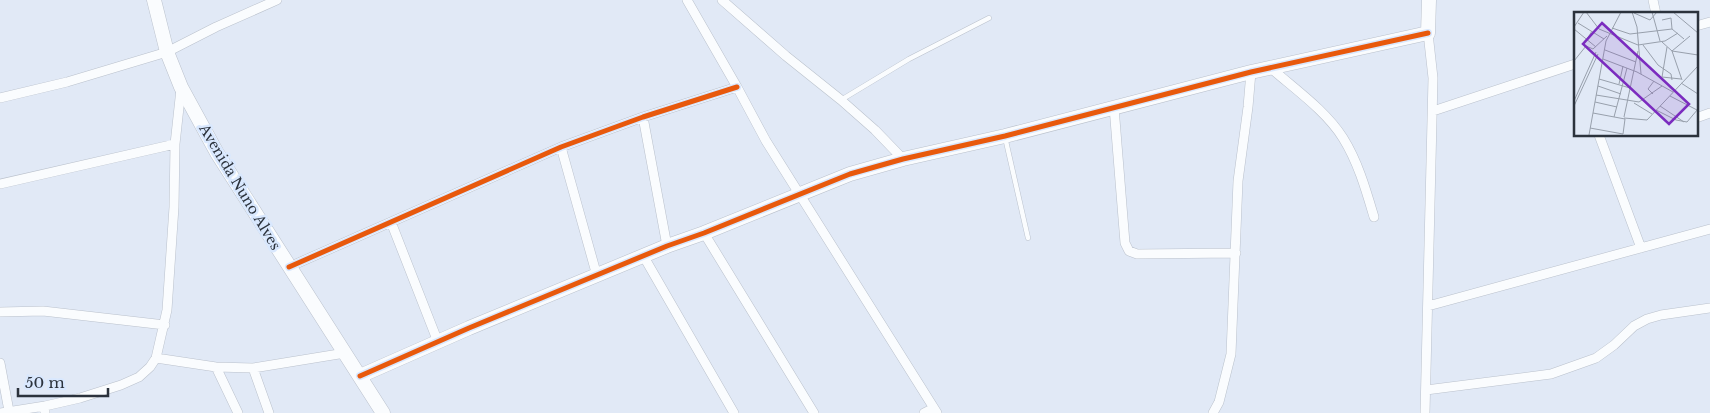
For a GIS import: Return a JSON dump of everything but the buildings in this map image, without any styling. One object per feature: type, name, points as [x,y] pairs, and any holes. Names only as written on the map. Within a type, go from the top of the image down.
[{"type":"street","name":"Avenida Nuno Alves","points":[[154,0],[168,52],[181,87],[217,153],[383,413]]},
{"type":"street","points":[[0,98],[67,82],[168,52],[216,27],[277,0]]},
{"type":"street","points":[[687,0],[738,87],[766,141],[936,410],[924,413]]},
{"type":"street","points":[[722,0],[786,56],[841,100],[875,130],[903,159]]},
{"type":"street","points":[[1425,413],[1433,111],[1433,78],[1428,32],[1429,0]]},
{"type":"street","points":[[360,376],[667,246],[850,174],[1251,72],[1272,69],[1428,32]]},
{"type":"street","points":[[1433,111],[1574,66]]},
{"type":"street","points":[[1272,69],[1325,116],[1343,138],[1360,172],[1374,217]]},
{"type":"street","points":[[1213,413],[1219,402],[1231,354],[1238,181],[1251,72]]},
{"type":"street","points":[[0,363],[4,412],[45,409],[121,385],[139,377],[150,367],[156,358],[165,324],[174,207],[175,144],[181,87]]},
{"type":"street","points":[[289,267],[561,147],[643,117],[738,87]]},
{"type":"street","points":[[1114,107],[1125,243],[1129,251],[1136,254],[1236,254]]},
{"type":"street","points":[[1698,117],[1710,113]]},
{"type":"street","points":[[643,117],[667,246]]},
{"type":"street","points":[[1599,136],[1641,248]]},
{"type":"street","points":[[0,184],[175,144]]},
{"type":"street","points":[[561,147],[597,276]]},
{"type":"street","points":[[391,222],[438,342]]},
{"type":"street","points":[[1428,306],[1710,229]]},
{"type":"street","points":[[704,233],[814,413]]},
{"type":"street","points":[[644,256],[734,413]]},
{"type":"street","points":[[1426,390],[1559,371],[1596,358],[1614,345],[1634,326],[1647,318],[1661,314],[1710,308]]},
{"type":"street","points":[[0,312],[43,311],[165,324]]},
{"type":"street","points":[[156,358],[216,368],[253,368],[345,353]]},
{"type":"street","points":[[216,368],[238,413]]},
{"type":"street","points":[[253,368],[269,413]]},
{"type":"lane","points":[[841,100],[909,59],[989,18]]},
{"type":"lane","points":[[1005,136],[1028,238]]},
{"type":"cycle path","points":[[360,376],[469,328],[667,246],[850,174],[1251,72],[1428,33]]},
{"type":"cycle path","points":[[289,267],[561,147],[643,117],[737,87]]}]
